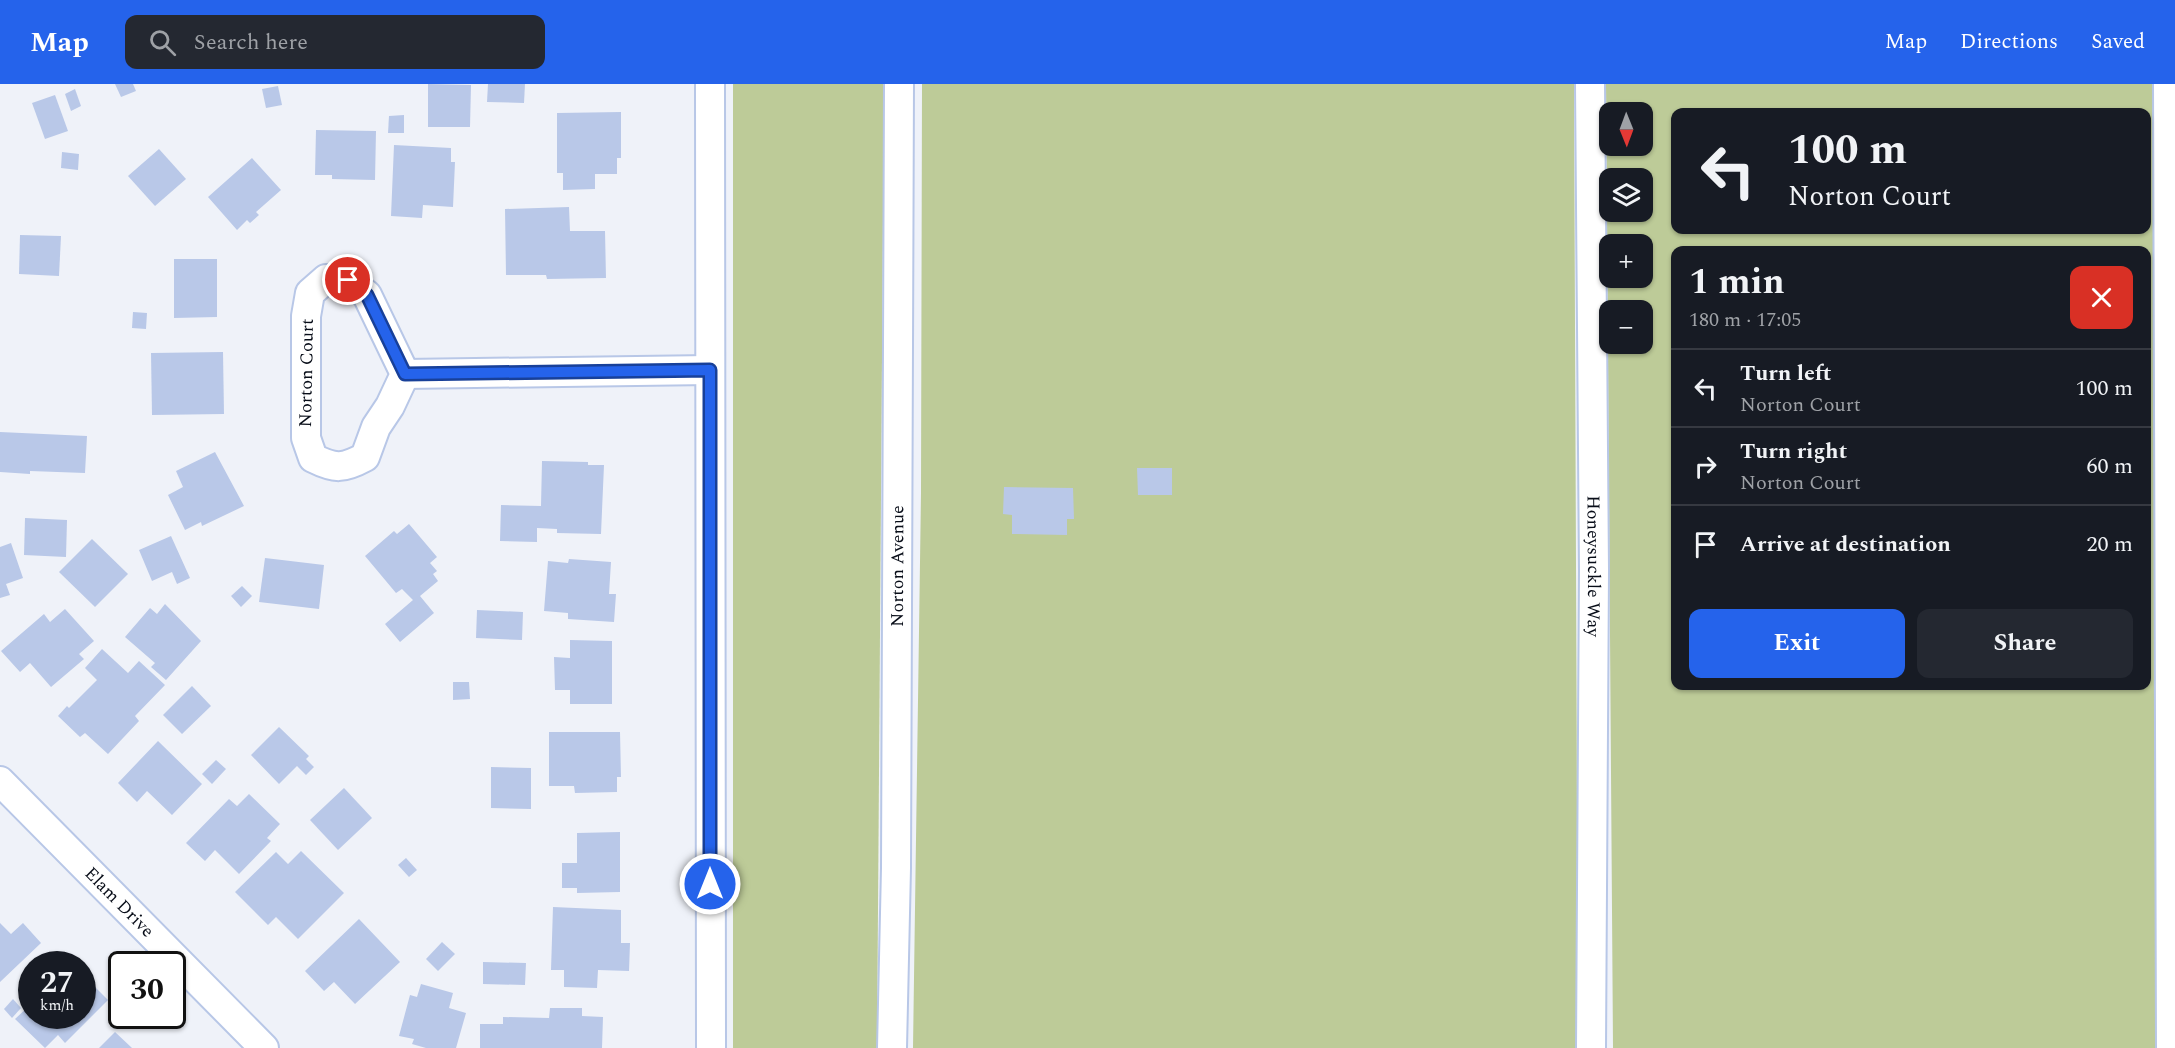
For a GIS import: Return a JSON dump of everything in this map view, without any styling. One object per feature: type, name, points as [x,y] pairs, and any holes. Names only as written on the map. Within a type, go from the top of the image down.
[{"type":"street","points":[[710,84],[711,1048]]},
{"type":"street","name":"Norton Avenue","points":[[892,1048],[896,868],[899,84]]},
{"type":"street","name":"Honeysuckle Way","points":[[1590,84],[1594,570],[1591,1048]]},
{"type":"street","points":[[2168,84],[2171,1048]]},
{"type":"street","name":"Norton Court","points":[[326,279],[348,280],[367,295],[405,374],[390,406],[376,427],[365,457],[351,465],[331,467],[313,458],[306,438],[306,316],[310,293],[326,279]]},
{"type":"street","points":[[405,374],[710,370]]},
{"type":"street","name":"Elam Drive","points":[[0,781],[264,1048]]},
{"type":"green space","points":[[733,84],[884,84],[877,1048],[733,1048]]},
{"type":"green space","points":[[922,84],[1574,84],[1578,1048],[913,1048],[921,493]]},
{"type":"green space","points":[[1606,84],[2156,84],[2158,1048],[1613,1048],[1608,354],[1653,354],[1653,300],[1608,300],[1607,288],[1653,288],[1653,234],[1607,234],[1607,222],[1653,222],[1653,168],[1607,168],[1607,156],[1653,156],[1653,102],[1606,102]]},
{"type":"building","points":[[115,84],[133,84],[136,91],[121,97]]},
{"type":"building","points":[[428,84],[471,85],[470,127],[428,127]]},
{"type":"building","points":[[488,84],[525,84],[524,103],[487,102]]},
{"type":"building","points":[[278,86],[282,105],[266,108],[262,89]]},
{"type":"building","points":[[75,89],[81,106],[71,111],[65,94]]},
{"type":"building","points":[[55,95],[68,131],[45,139],[32,103]]},
{"type":"building","points":[[621,112],[621,158],[617,158],[617,174],[595,174],[595,189],[563,190],[563,173],[557,173],[557,113]]},
{"type":"building","points":[[404,115],[404,133],[388,133],[389,116]]},
{"type":"building","points":[[316,130],[376,131],[375,180],[332,179],[332,175],[315,175]]},
{"type":"building","points":[[394,145],[451,148],[451,162],[455,162],[453,207],[423,205],[422,218],[391,216]]},
{"type":"building","points":[[159,149],[186,179],[155,206],[128,176]]},
{"type":"building","points":[[62,152],[79,154],[78,170],[61,168]]},
{"type":"building","points":[[252,158],[281,190],[256,212],[259,215],[250,223],[247,220],[237,230],[208,197]]},
{"type":"building","points":[[569,207],[570,231],[605,231],[606,278],[547,279],[546,275],[506,275],[505,209]]},
{"type":"building","points":[[20,235],[61,236],[59,276],[19,274]]},
{"type":"building","points":[[174,259],[217,259],[217,317],[174,318]]},
{"type":"building","points":[[133,312],[147,313],[146,329],[132,328]]},
{"type":"building","points":[[223,352],[224,414],[152,415],[151,353]]},
{"type":"building","points":[[0,432],[87,436],[85,473],[0,472]]},
{"type":"building","points":[[215,452],[244,506],[202,526],[201,522],[185,530],[168,495],[183,487],[176,471]]},
{"type":"building","points":[[542,461],[588,462],[588,465],[604,465],[601,534],[557,533],[557,529],[537,528],[537,542],[500,541],[501,505],[541,506]]},
{"type":"building","points":[[1137,468],[1172,468],[1172,495],[1138,495]]},
{"type":"building","points":[[1004,487],[1073,488],[1074,519],[1067,519],[1067,535],[1012,534],[1012,515],[1003,514]]},
{"type":"building","points":[[25,518],[67,520],[66,557],[24,555]]},
{"type":"building","points":[[409,524],[437,557],[430,563],[437,571],[433,574],[438,581],[420,596],[434,613],[400,642],[385,624],[413,600],[402,589],[396,593],[365,556],[394,531],[397,534]]},
{"type":"building","points":[[171,536],[190,578],[177,584],[172,572],[152,581],[139,550]]},
{"type":"building","points":[[92,539],[128,574],[95,607],[59,572]]},
{"type":"building","points":[[11,543],[23,578],[6,584],[10,595],[0,598],[0,547]]},
{"type":"building","points":[[265,558],[324,565],[319,609],[259,602]]},
{"type":"building","points":[[569,559],[611,562],[609,594],[616,594],[614,622],[568,619],[568,613],[544,611],[548,561],[568,563]]},
{"type":"building","points":[[242,586],[252,596],[241,607],[231,596]]},
{"type":"building","points":[[165,604],[201,641],[166,680],[151,667],[155,663],[125,637],[150,608],[157,614]]},
{"type":"building","points":[[65,609],[94,641],[79,654],[84,659],[51,687],[30,663],[20,672],[1,651],[44,614],[50,622]]},
{"type":"building","points":[[477,610],[523,612],[522,640],[476,638]]},
{"type":"building","points":[[570,640],[612,641],[612,704],[570,704],[570,690],[555,690],[554,657],[570,658]]},
{"type":"building","points":[[102,649],[128,673],[139,661],[165,685],[135,716],[139,721],[108,754],[85,733],[80,737],[58,716],[97,680],[85,668]]},
{"type":"building","points":[[453,682],[469,682],[470,699],[453,700]]},
{"type":"building","points":[[192,686],[211,706],[182,734],[163,715]]},
{"type":"building","points":[[279,727],[309,756],[306,759],[314,767],[306,775],[297,766],[279,784],[251,755]]},
{"type":"building","points":[[549,732],[620,732],[621,777],[617,777],[617,792],[575,793],[574,786],[549,786]]},
{"type":"building","points":[[158,741],[202,784],[172,815],[147,791],[137,802],[118,783]]},
{"type":"building","points":[[216,760],[226,769],[212,784],[202,774]]},
{"type":"building","points":[[491,767],[531,768],[531,809],[491,808]]},
{"type":"building","points":[[344,788],[372,818],[338,850],[310,820]]},
{"type":"building","points":[[249,794],[280,824],[267,838],[271,841],[239,874],[215,850],[205,861],[186,843],[229,799],[237,806]]},
{"type":"building","points":[[620,832],[620,892],[577,893],[577,888],[562,888],[562,863],[577,863],[577,833]]},
{"type":"building","points":[[301,851],[344,893],[298,939],[276,917],[268,925],[235,892],[276,852],[288,864]]},
{"type":"building","points":[[406,858],[417,870],[409,877],[398,865]]},
{"type":"building","points":[[553,907],[621,910],[621,943],[630,943],[629,971],[598,970],[597,988],[564,987],[564,970],[551,970]]},
{"type":"building","points":[[359,919],[400,962],[355,1004],[334,982],[324,991],[305,971]]},
{"type":"building","points":[[0,923],[11,934],[23,923],[41,943],[33,951],[18,951],[18,965],[0,982]]},
{"type":"building","points":[[442,942],[455,954],[438,971],[426,959]]},
{"type":"building","points":[[483,962],[526,963],[525,985],[483,984]]},
{"type":"building","points":[[421,984],[453,993],[449,1008],[466,1013],[456,1048],[426,1048],[412,1044],[414,1039],[399,1036],[410,995],[417,997]]},
{"type":"building","points":[[96,988],[108,1000],[96,1012]]},
{"type":"building","points":[[13,999],[18,1005],[18,1011],[12,1018],[4,1009]]},
{"type":"building","points":[[550,1008],[582,1008],[582,1016],[603,1017],[602,1048],[480,1048],[480,1024],[503,1024],[503,1017],[549,1018]]},
{"type":"building","points":[[25,1029],[79,1029],[65,1043],[58,1035],[45,1048]]},
{"type":"building","points":[[115,1032],[132,1048],[99,1048]]},
{"type":"route","points":[[348,280],[367,295],[405,374],[710,370],[710,884]]}]
